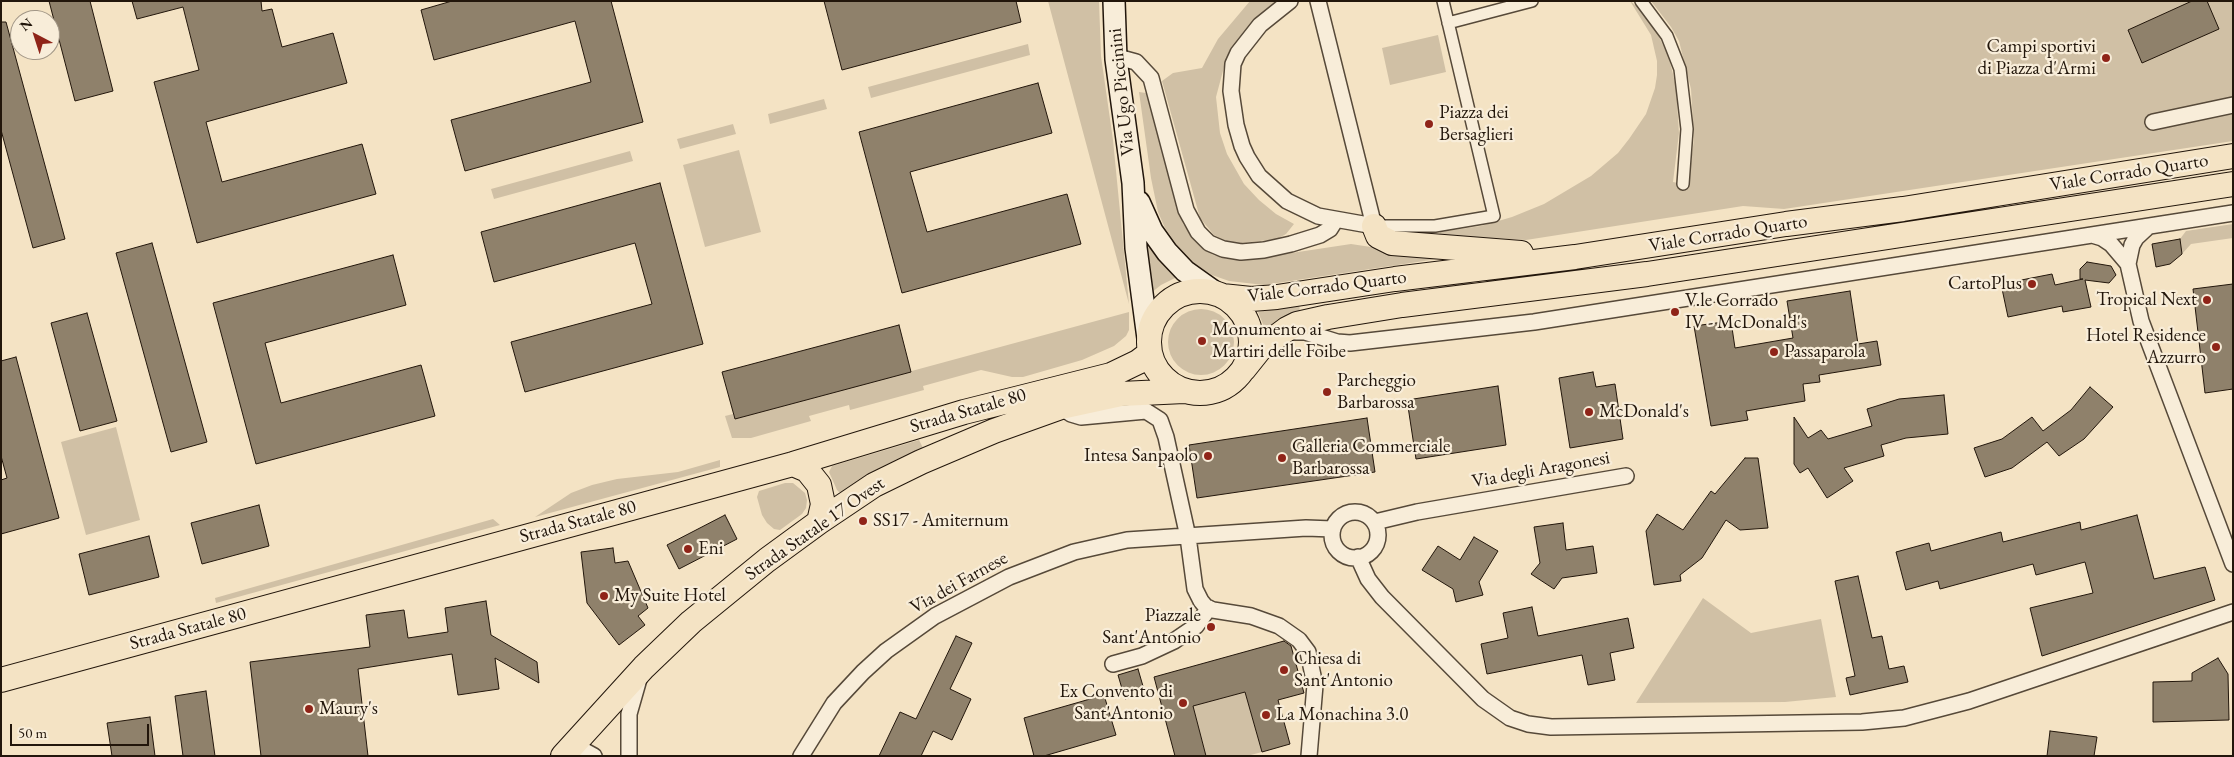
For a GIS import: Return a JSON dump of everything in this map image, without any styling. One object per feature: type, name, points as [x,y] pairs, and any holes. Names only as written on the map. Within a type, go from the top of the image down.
[{"type":"main road","name":"Via Ugo Piccinini","points":[[1114,1],[1116,60],[1133,183],[1136,248],[1150,349]]},
{"type":"main road","name":"Viale Corrado Quarto","points":[[1219,295],[1251,299],[1277,297],[1395,279],[1575,257],[1786,224],[1903,209],[2233,156]]},
{"type":"main road","name":"Via Ugo Piccinini","points":[[1133,183],[1144,216],[1159,242],[1185,271],[1219,295]]},
{"type":"main road","name":"Viale Corrado Quarto","points":[[1244,369],[1256,353],[1271,340],[1296,324],[1353,313],[1647,274],[2233,184]]},
{"type":"main road","points":[[1374,226],[1378,236],[1392,243],[1575,257]]},
{"type":"main road","points":[[1194,291],[1219,295],[1234,303],[1242,313],[1250,331],[1251,351],[1244,369],[1236,379],[1220,389],[1203,393],[1184,391],[1172,385],[1155,366],[1150,349],[1150,332],[1155,318],[1169,302],[1181,295],[1194,291]]},
{"type":"main road","name":"Strada Statale 80","points":[[1,680],[793,464],[964,412],[1112,375],[1138,362],[1150,349]]},
{"type":"main road","name":"Strada Statale 17 Ovest","points":[[564,755],[644,667],[719,598],[819,522],[894,474],[1008,425],[1061,407],[1121,394],[1184,391]]},
{"type":"main road","points":[[793,464],[807,470],[819,485],[823,504],[819,522]]},
{"type":"street","points":[[1290,1],[1260,26],[1238,52],[1233,64],[1231,91],[1236,125],[1247,157],[1268,186],[1302,210],[1335,221],[1374,226],[1435,226],[1494,216],[1443,1]]},
{"type":"street","points":[[1318,1],[1374,226]]},
{"type":"street","points":[[1448,23],[1532,1]]},
{"type":"street","points":[[1642,1],[1667,36],[1680,69],[1687,130],[1682,184]]},
{"type":"street","points":[[1116,60],[1132,60],[1136,62],[1148,73],[1154,83],[1186,210],[1193,225],[1203,238],[1223,249],[1253,252],[1313,238],[1330,230],[1335,221]]},
{"type":"street","points":[[2152,122],[2233,105]]},
{"type":"street","name":"Viale Corrado Quarto","points":[[1271,340],[1288,332],[1298,332],[1337,342],[1350,343],[1534,322],[2233,213]]},
{"type":"street","points":[[2128,264],[2134,241],[2150,226]]},
{"type":"street","points":[[2090,235],[2107,240],[2128,264],[2147,337],[2233,564]]},
{"type":"street","points":[[2135,294],[2148,318],[2233,540]]},
{"type":"street","points":[[1061,407],[1071,414],[1081,417],[1146,411],[1160,420],[1166,437],[1188,537],[1195,589],[1201,601],[1209,608],[1252,616],[1272,622],[1294,634],[1306,647],[1312,663],[1315,685],[1310,756]]},
{"type":"street","name":"Via degli Aragonesi","points":[[1375,522],[1417,512],[1626,476]]},
{"type":"street","points":[[1356,511],[1363,513],[1375,522],[1378,530],[1376,544],[1366,555],[1358,557],[1344,555],[1338,550],[1332,536],[1333,529],[1341,516],[1356,511]]},
{"type":"street","points":[[1188,537],[1306,528],[1333,529]]},
{"type":"street","name":"Via dei Farnese","points":[[801,756],[834,703],[863,672],[898,641],[952,606],[1016,574],[1096,546],[1131,539],[1188,537]]},
{"type":"street","points":[[1358,557],[1368,579],[1382,597],[1475,692],[1502,713],[1518,722],[1551,728],[1840,723],[1904,718],[1950,707],[2233,612]]},
{"type":"street","points":[[1113,664],[1142,656],[1174,641],[1196,626],[1209,608]]},
{"type":"street","points":[[629,756],[629,714],[644,667]]},
{"type":"street","points":[[564,755],[579,749],[588,751],[594,756]]},
{"type":"shaded area","points":[[1048,1],[1099,1],[1101,56],[1113,140],[1129,304]]},
{"type":"shaded area","points":[[1250,1],[1279,1],[1230,56],[1224,67],[1216,97],[1220,133],[1227,154],[1244,184],[1276,214],[1294,224],[1286,234],[1277,239],[1233,244],[1214,235],[1200,218],[1162,81],[1173,73],[1202,68],[1218,39]]},
{"type":"shaded area","points":[[1630,1],[1638,7],[1654,27],[1668,55],[1672,70],[1676,87],[1679,133],[1673,182],[1688,185],[1694,139],[1691,89],[1679,41],[1651,1],[2233,1],[2233,98],[2155,128],[2233,114],[2233,141],[1784,209],[1743,206],[1526,240],[1439,235],[1440,232],[1481,226],[1512,217],[1544,204],[1591,176],[1618,153],[1646,114],[1655,88],[1657,75],[1657,61],[1651,35]]},
{"type":"shaded area","points":[[1438,35],[1446,72],[1390,85],[1382,48]]},
{"type":"shaded area","points":[[1028,44],[1030,55],[871,98],[868,87]]},
{"type":"shaded area","points":[[1139,92],[1146,93],[1149,98],[1183,224],[1201,247],[1213,255],[1228,259],[1245,260],[1351,244],[1444,258],[1264,285],[1229,281],[1212,275],[1183,254],[1165,228],[1158,212],[1151,178]]},
{"type":"shaded area","points":[[824,99],[827,109],[770,124],[768,114]]},
{"type":"shaded area","points":[[733,124],[736,134],[680,149],[677,139]]},
{"type":"shaded area","points":[[739,150],[761,232],[705,247],[683,165]]},
{"type":"shaded area","points":[[630,151],[633,161],[494,199],[491,189]]},
{"type":"shaded area","points":[[2233,224],[2233,238],[2191,244],[2182,254],[2180,239],[2186,231]]},
{"type":"shaded area","points":[[1150,247],[1179,276],[1161,285],[1151,293],[1147,248]]},
{"type":"shaded area","points":[[1299,305],[1300,311],[1281,317],[1265,329],[1258,312]]},
{"type":"shaded area","points":[[1195,309],[1207,309],[1219,314],[1229,324],[1234,336],[1232,355],[1219,370],[1207,375],[1195,375],[1183,370],[1173,360],[1168,348],[1168,336],[1173,324],[1183,314]]},
{"type":"shaded area","points":[[1129,312],[1129,330],[1126,336],[1114,346],[1082,360],[1023,377],[1012,377],[981,370],[923,386],[924,390],[850,410],[849,405],[809,416],[811,421],[751,438],[732,438],[725,416],[733,414],[735,419]]},
{"type":"shaded area","points":[[116,427],[140,520],[86,535],[61,442]]},
{"type":"shaded area","points":[[919,440],[923,448],[844,492],[837,490],[829,472],[832,466]]},
{"type":"shaded area","points":[[720,460],[720,467],[535,517],[571,493],[592,485],[617,479],[678,472]]},
{"type":"shaded area","points":[[785,483],[793,483],[805,493],[807,500],[806,508],[802,514],[780,530],[774,529],[762,515],[757,497],[759,491]]},
{"type":"shaded area","points":[[493,519],[500,525],[216,603],[215,598]]},
{"type":"shaded area","points":[[1703,598],[1751,633],[1821,619],[1836,697],[1785,702],[1636,703]]},
{"type":"shaded area","points":[[1245,692],[1262,752],[1247,756],[1206,756],[1193,706]]},
{"type":"building","points":[[49,1],[90,1],[113,91],[75,101],[60,43],[60,10],[51,10]]},
{"type":"building","points":[[132,1],[261,1],[262,11],[272,9],[282,47],[333,33],[347,83],[206,122],[222,182],[362,144],[376,194],[197,243],[154,82],[199,70],[183,7],[137,19]]},
{"type":"building","points":[[452,1],[611,1],[643,122],[465,171],[451,120],[591,82],[575,21],[434,60],[421,10]]},
{"type":"building","points":[[824,1],[1016,1],[1021,22],[842,70]]},
{"type":"building","points":[[2192,1],[2207,1],[2219,29],[2142,63],[2128,30]]},
{"type":"building","points":[[1,22],[6,22],[10,37],[10,60],[16,60],[65,239],[33,248],[1,130]]},
{"type":"building","points":[[1038,83],[1052,133],[910,172],[927,232],[1067,194],[1081,244],[902,293],[859,132]]},
{"type":"building","points":[[660,183],[703,344],[525,392],[511,342],[652,304],[635,243],[494,282],[481,232]]},
{"type":"building","points":[[2180,239],[2182,254],[2170,264],[2156,267],[2152,244]]},
{"type":"building","points":[[152,243],[207,442],[171,452],[116,253]]},
{"type":"building","points":[[393,255],[406,305],[265,343],[281,403],[421,365],[435,416],[256,464],[213,303]]},
{"type":"building","points":[[2087,262],[2111,266],[2116,275],[2109,283],[2085,280],[2091,307],[2063,312],[2062,306],[2008,317],[2001,284],[2052,274],[2055,285],[2083,279],[2080,279],[2080,269]]},
{"type":"building","name":"Hotel Residence Azzurro","points":[[2233,284],[2233,389],[2205,393],[2193,289]]},
{"type":"building","points":[[1850,291],[1858,344],[1877,341],[1881,365],[1819,375],[1820,382],[1803,384],[1805,401],[1746,411],[1748,420],[1711,426],[1694,326],[1731,321],[1735,348],[1793,338],[1787,301]]},
{"type":"building","points":[[87,313],[117,421],[80,431],[51,323]]},
{"type":"building","points":[[899,325],[911,372],[735,419],[722,372]]},
{"type":"building","points":[[16,357],[59,518],[1,534],[1,480],[7,478],[1,456],[1,361]]},
{"type":"building","points":[[1593,372],[1596,387],[1615,384],[1623,439],[1570,448],[1559,378]]},
{"type":"building","points":[[1498,386],[1506,445],[1416,459],[1407,400]]},
{"type":"building","points":[[2090,387],[2113,407],[2084,439],[2059,456],[2047,442],[2012,468],[1985,477],[1974,448],[2002,439],[2032,417],[2043,431],[2071,410]]},
{"type":"building","points":[[1944,395],[1948,434],[1906,438],[1881,445],[1884,456],[1844,468],[1853,481],[1827,498],[1808,468],[1800,473],[1794,464],[1794,417],[1808,438],[1821,430],[1828,439],[1872,426],[1867,409],[1899,399]]},
{"type":"building","name":"Galleria Commerciale Barbarossa","points":[[1367,418],[1375,472],[1197,498],[1189,445]]},
{"type":"building","points":[[1745,458],[1758,458],[1768,528],[1740,530],[1726,520],[1702,558],[1680,575],[1681,581],[1654,585],[1646,531],[1657,514],[1683,530],[1711,491],[1715,494]]},
{"type":"building","points":[[259,505],[269,546],[202,564],[191,523]]},
{"type":"building","points":[[725,515],[737,539],[679,569],[667,545]]},
{"type":"building","points":[[2137,515],[2154,579],[2205,567],[2215,600],[2042,656],[2030,608],[2093,593],[2085,562],[2036,575],[2033,564],[1940,589],[1938,581],[1906,590],[1896,552],[1929,543],[1931,551],[2001,532],[2003,542],[2080,522],[2081,530]]},
{"type":"building","points":[[1563,523],[1566,550],[1593,546],[1597,573],[1562,578],[1554,589],[1531,574],[1540,563],[1534,527]]},
{"type":"building","points":[[149,536],[159,577],[89,595],[79,554]]},
{"type":"building","points":[[1474,537],[1498,551],[1479,582],[1483,595],[1456,602],[1453,589],[1422,570],[1438,546],[1460,560]]},
{"type":"building","name":"My Suite Hotel","points":[[613,548],[615,563],[628,561],[648,608],[638,616],[645,625],[619,645],[587,603],[581,552]]},
{"type":"building","points":[[1858,576],[1872,638],[1882,636],[1889,669],[1904,666],[1908,682],[1850,695],[1846,678],[1855,676],[1835,581]]},
{"type":"building","points":[[486,601],[491,635],[537,662],[539,683],[495,658],[499,689],[458,695],[452,654],[358,669],[368,756],[261,756],[250,662],[370,647],[366,615],[404,610],[408,638],[448,632],[445,608]]},
{"type":"building","points":[[1532,607],[1538,636],[1628,618],[1634,648],[1610,653],[1615,680],[1588,685],[1582,655],[1487,674],[1481,644],[1508,638],[1503,613]]},
{"type":"building","points":[[956,636],[972,643],[950,689],[971,699],[952,740],[933,731],[921,756],[879,756],[900,712],[916,719]]},
{"type":"building","name":"Ex Convento di Sant'Antonio","points":[[1284,641],[1291,646],[1304,693],[1278,700],[1290,744],[1262,752],[1245,692],[1193,706],[1206,756],[1175,756],[1154,677]]},
{"type":"building","points":[[2218,658],[2228,674],[2229,720],[2153,722],[2153,682],[2192,681],[2192,673]]},
{"type":"building","points":[[1138,669],[1145,693],[1125,699],[1118,675]]},
{"type":"building","points":[[206,691],[215,756],[183,756],[175,696]]},
{"type":"building","points":[[1104,695],[1116,735],[1044,756],[1034,756],[1024,718]]},
{"type":"building","points":[[150,717],[155,756],[112,756],[107,723]]},
{"type":"building","points":[[2050,731],[2097,737],[2094,756],[2047,756]]},
{"type":"place","name":"Campi sportivi di Piazza d'Armi","points":[[2106,58]]},
{"type":"place","name":"Piazza dei Bersaglieri","points":[[1429,124]]},
{"type":"place","name":"CartoPlus","points":[[2032,284]]},
{"type":"place","name":"Tropical Next","points":[[2207,300]]},
{"type":"place","name":"V.le Corrado IV - McDonald's","points":[[1675,312]]},
{"type":"place","name":"Monumento ai Martiri delle Foibe","points":[[1202,341]]},
{"type":"place","name":"Hotel Residence Azzurro","points":[[2216,347]]},
{"type":"place","name":"Passaparola","points":[[1774,352]]},
{"type":"place","name":"Parcheggio Barbarossa","points":[[1327,392]]},
{"type":"place","name":"McDonald's","points":[[1589,412]]},
{"type":"place","name":"Intesa Sanpaolo","points":[[1208,456]]},
{"type":"place","name":"Galleria Commerciale Barbarossa","points":[[1282,458]]},
{"type":"place","name":"SS17 - Amiternum","points":[[863,521]]},
{"type":"place","name":"Eni","points":[[688,549]]},
{"type":"place","name":"My Suite Hotel","points":[[604,596]]},
{"type":"place","name":"Piazzale Sant'Antonio","points":[[1211,627]]},
{"type":"place","name":"Chiesa di Sant'Antonio","points":[[1284,670]]},
{"type":"place","name":"Ex Convento di Sant'Antonio","points":[[1183,703]]},
{"type":"place","name":"Maury's","points":[[309,709]]},
{"type":"place","name":"La Monachina 3.0","points":[[1266,715]]}]
